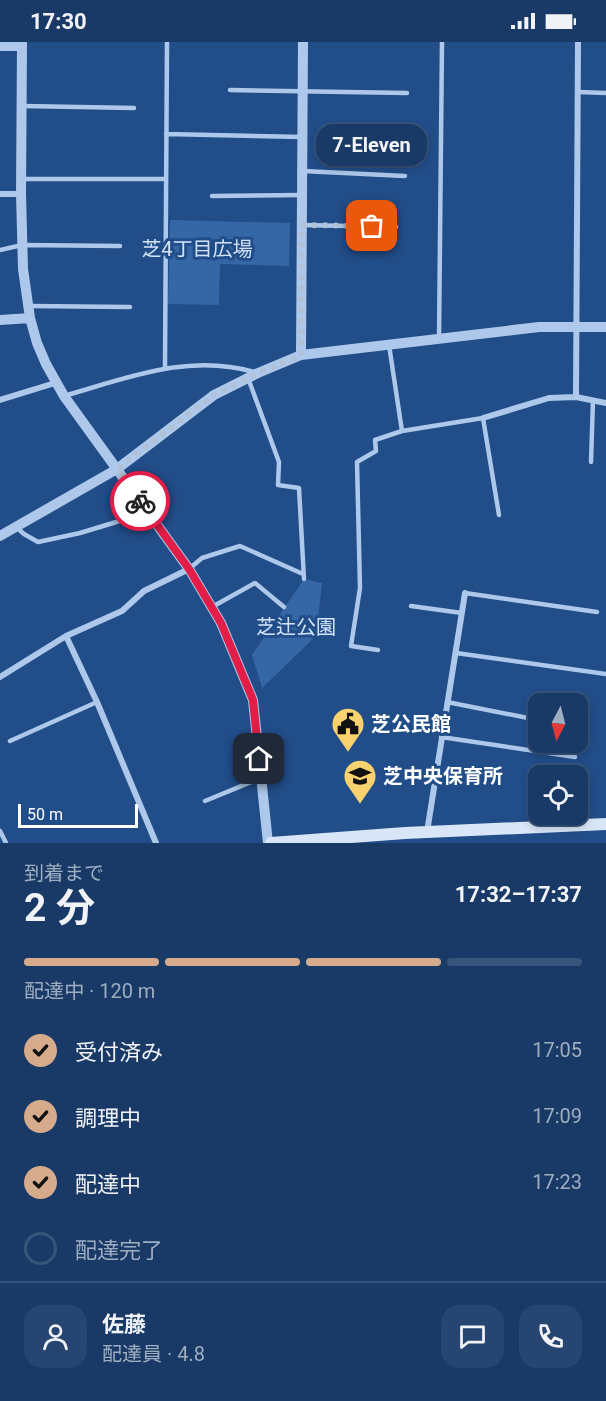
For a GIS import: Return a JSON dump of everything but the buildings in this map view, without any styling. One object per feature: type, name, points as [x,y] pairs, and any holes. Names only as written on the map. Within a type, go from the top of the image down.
[{"type":"main road","points":[[270,843],[404,838],[428,832],[606,824]]},
{"type":"street","points":[[301,355],[303,42]]},
{"type":"street","points":[[576,397],[578,42]]},
{"type":"street","points":[[0,46],[22,44],[21,194],[24,286],[37,343],[55,383],[189,569],[221,623],[253,700],[270,843]]},
{"type":"street","points":[[0,194],[21,194]]},
{"type":"street","points":[[0,320],[30,318]]},
{"type":"street","points":[[0,536],[117,469],[214,395],[301,355],[539,327],[606,327]]},
{"type":"street","points":[[0,400],[55,383]]},
{"type":"street","points":[[483,418],[549,398],[576,397],[606,403]]},
{"type":"street","points":[[0,677],[66,636],[122,611],[144,591],[189,569]]},
{"type":"street","points":[[428,832],[465,593]]},
{"type":"street","points":[[66,636],[97,702],[156,843]]},
{"type":"lane","points":[[165,367],[167,42]]},
{"type":"lane","points":[[439,339],[442,42]]},
{"type":"lane","points":[[230,90],[407,93]]},
{"type":"lane","points":[[578,93],[606,93]]},
{"type":"lane","points":[[21,106],[134,108]]},
{"type":"lane","points":[[166,134],[303,137]]},
{"type":"lane","points":[[303,171],[405,176]]},
{"type":"lane","points":[[21,179],[166,179]]},
{"type":"lane","points":[[212,196],[303,195]]},
{"type":"lane","points":[[302,225],[396,227]]},
{"type":"lane","points":[[0,250],[22,246],[120,246]]},
{"type":"lane","points":[[28,306],[129,307]]},
{"type":"lane","points":[[389,345],[402,431]]},
{"type":"lane","points":[[64,396],[165,367],[213,364],[253,376],[279,462],[278,485],[299,488],[303,576],[240,546],[202,558],[189,569]]},
{"type":"lane","points":[[591,462],[593,400]]},
{"type":"lane","points":[[378,650],[351,646],[360,588],[357,462],[376,451],[375,440],[402,431],[483,418],[499,515]]},
{"type":"lane","points":[[15,527],[38,542],[80,533],[149,512]]},
{"type":"lane","points":[[212,607],[255,583],[284,607]]},
{"type":"lane","points":[[465,593],[597,612]]},
{"type":"lane","points":[[411,606],[462,613]]},
{"type":"lane","points":[[456,653],[606,674]]},
{"type":"lane","points":[[10,741],[97,702]]},
{"type":"lane","points":[[447,702],[528,718]]},
{"type":"lane","points":[[441,737],[575,757]]},
{"type":"lane","points":[[205,801],[261,778]]},
{"type":"lane","points":[[1,833],[6,843]]},
{"type":"green space","name":"芝4丁目広場","points":[[170,220],[290,223],[289,266],[220,264],[219,305],[168,304]]},
{"type":"green space","name":"芝辻公園","points":[[304,579],[322,583],[316,636],[262,688],[252,655]]},
{"type":"way so far","points":[[140,501],[117,469],[214,395],[301,355],[302,225],[372,226]]},
{"type":"place","name":"7-Eleven","points":[[372,226]]},
{"type":"place","name":"芝公民館","points":[[348,753]]},
{"type":"place","name":"芝中央保育所","points":[[360,805]]},
{"type":"route","points":[[140,501],[189,569],[221,623],[253,700],[259,759]]}]
